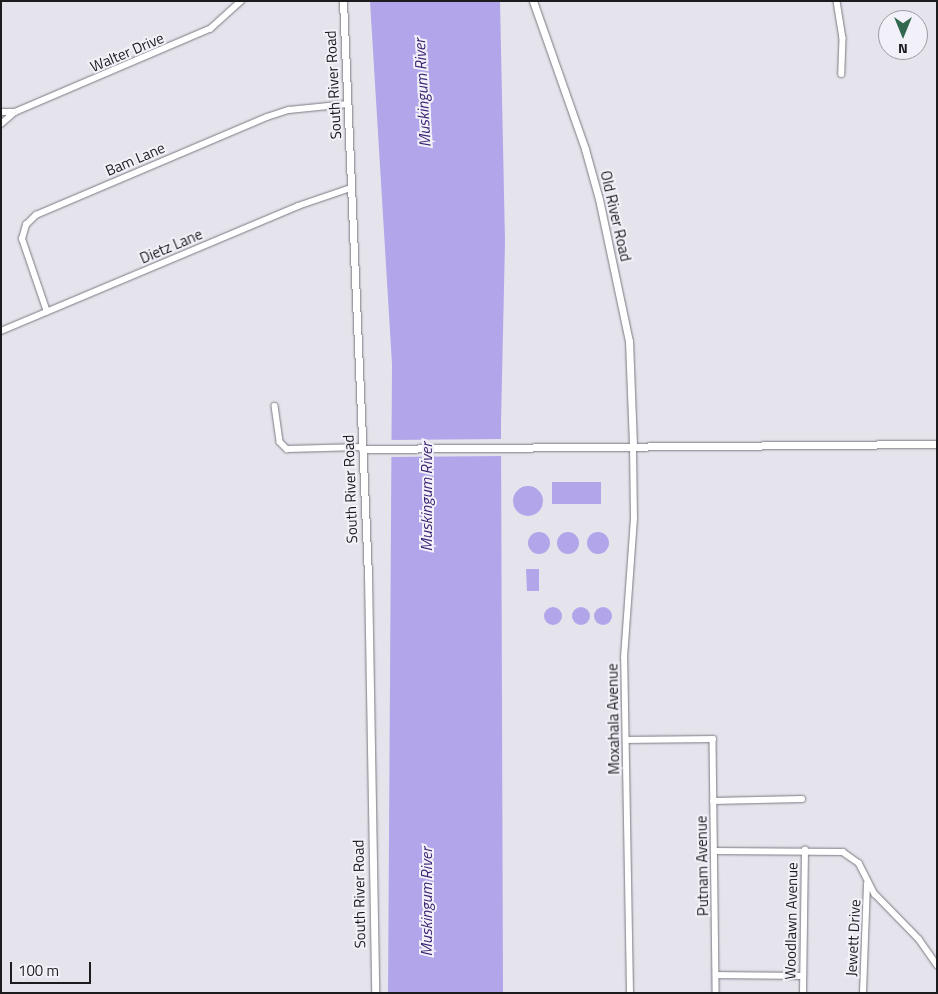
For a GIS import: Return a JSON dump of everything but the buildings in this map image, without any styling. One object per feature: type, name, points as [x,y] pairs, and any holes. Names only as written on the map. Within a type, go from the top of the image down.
[{"type":"main road","name":"South River Road","points":[[343,1],[362,448],[375,993]]},
{"type":"main road","name":"Old River Road","points":[[532,1],[585,149],[599,199],[629,341],[633,446]]},
{"type":"main road","points":[[362,448],[937,444]]},
{"type":"street","name":"Walter Drive","points":[[1,124],[15,112],[210,29],[241,1]]},
{"type":"street","points":[[837,1],[843,38],[842,74]]},
{"type":"street","name":"Bam Lane","points":[[48,312],[22,239],[26,225],[36,215],[266,117],[289,110],[348,104]]},
{"type":"street","name":"Walter Drive","points":[[1,112],[15,112]]},
{"type":"street","name":"Dietz Lane","points":[[1,331],[298,206],[351,188]]},
{"type":"street","points":[[274,406],[280,442],[287,449],[362,448]]},
{"type":"street","name":"Moxahala Avenue","points":[[630,993],[624,658],[634,519],[633,446]]},
{"type":"street","name":"Putnam Avenue","points":[[626,740],[713,739],[716,993]]},
{"type":"street","points":[[713,800],[802,799]]},
{"type":"street","points":[[714,851],[805,850],[844,852],[859,863],[867,884],[919,939],[937,965]]},
{"type":"street","name":"Woodlawn Avenue","points":[[803,993],[805,850]]},
{"type":"street","name":"Jewett Drive","points":[[863,993],[867,884]]},
{"type":"street","points":[[716,976],[803,976]]},
{"type":"water","name":"Muskingum River","points":[[370,1],[500,1],[505,242],[501,423],[503,993],[388,993],[392,364]]},
{"type":"water","points":[[552,482],[601,482],[601,504],[552,504]]},
{"type":"water","points":[[528,486],[538,491],[543,501],[538,511],[528,516],[518,511],[513,501],[518,491]]},
{"type":"water","points":[[539,532],[547,535],[550,543],[547,551],[539,554],[531,551],[528,543],[531,535]]},
{"type":"water","points":[[568,532],[576,535],[579,543],[576,551],[568,554],[560,551],[557,543],[560,535]]},
{"type":"water","points":[[598,532],[606,535],[609,543],[606,551],[598,554],[590,551],[587,543],[590,535]]},
{"type":"water","points":[[526,569],[539,569],[539,591],[527,591]]},
{"type":"water","points":[[549,607],[557,607],[562,612],[560,623],[549,625],[544,620],[544,612]]},
{"type":"water","points":[[577,607],[585,607],[590,612],[588,623],[577,625],[572,620],[572,612]]},
{"type":"water","points":[[599,607],[607,607],[612,612],[610,623],[599,625],[594,620],[594,612]]},
{"type":"pier","points":[[503,439],[503,456],[389,457],[389,440]]}]
